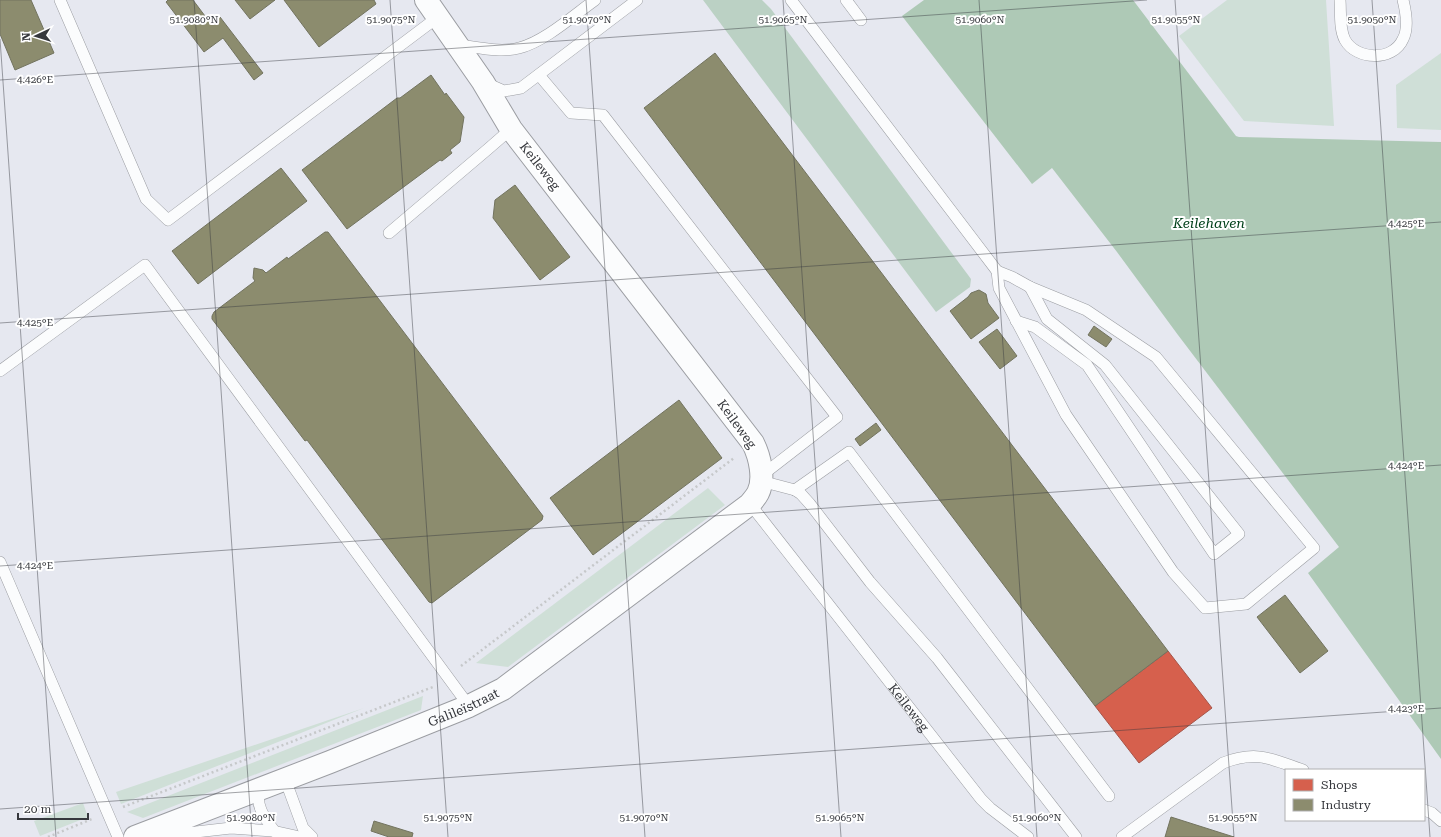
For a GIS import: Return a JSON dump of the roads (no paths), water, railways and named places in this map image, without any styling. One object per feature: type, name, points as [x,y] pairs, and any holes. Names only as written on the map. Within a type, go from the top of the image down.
[{"type":"street","name":"Keileweg","points":[[432,9],[483,82],[511,128],[753,443],[758,453],[761,478],[758,494],[750,504]]},
{"type":"street","name":"Galileïstraat","points":[[139,835],[469,706],[503,689],[750,504]]},
{"type":"lane","points":[[60,0],[146,200],[168,220],[432,9]]},
{"type":"lane","points":[[457,45],[500,50],[519,48],[539,41],[595,0]]},
{"type":"lane","points":[[483,82],[504,91],[521,88],[637,0]]},
{"type":"lane","points":[[791,0],[997,271],[999,288],[1066,415],[1173,572],[1205,608],[1246,604],[1314,548],[1156,357],[1086,310],[1030,287],[997,271]]},
{"type":"lane","points":[[846,0],[861,20]]},
{"type":"lane","points":[[1340,0],[1342,32],[1344,39],[1356,52],[1375,56],[1393,51],[1404,39],[1406,21],[1403,0]]},
{"type":"lane","points":[[538,75],[571,113],[603,115],[837,417],[761,478]]},
{"type":"lane","points":[[389,233],[511,128]]},
{"type":"lane","points":[[0,371],[145,265],[469,706]]},
{"type":"lane","points":[[1016,321],[1035,327],[1087,365],[1214,554],[1239,534],[1105,365],[1047,319],[1030,287]]},
{"type":"lane","points":[[795,490],[849,452],[1109,796]]},
{"type":"lane","points":[[761,478],[795,490],[810,504],[870,582],[937,658],[1076,837]]},
{"type":"lane","name":"Keileweg","points":[[750,504],[981,799],[990,808],[1028,837]]},
{"type":"lane","points":[[0,562],[118,837]]},
{"type":"lane","points":[[1122,837],[1223,763],[1234,758],[1258,756],[1300,769]]},
{"type":"lane","points":[[285,779],[303,828],[312,837]]},
{"type":"lane","points":[[262,788],[259,792],[260,807],[263,816],[275,832]]},
{"type":"lane","points":[[1425,810],[1432,813],[1441,821]]},
{"type":"lane","points":[[139,835],[196,832],[231,828],[275,832],[300,837]]},
{"type":"water","name":"Keilehaven","points":[[924,0],[1133,0],[1236,136],[1441,142],[1441,759],[1308,573],[1339,547],[1052,168],[1032,184],[902,16]]}]
